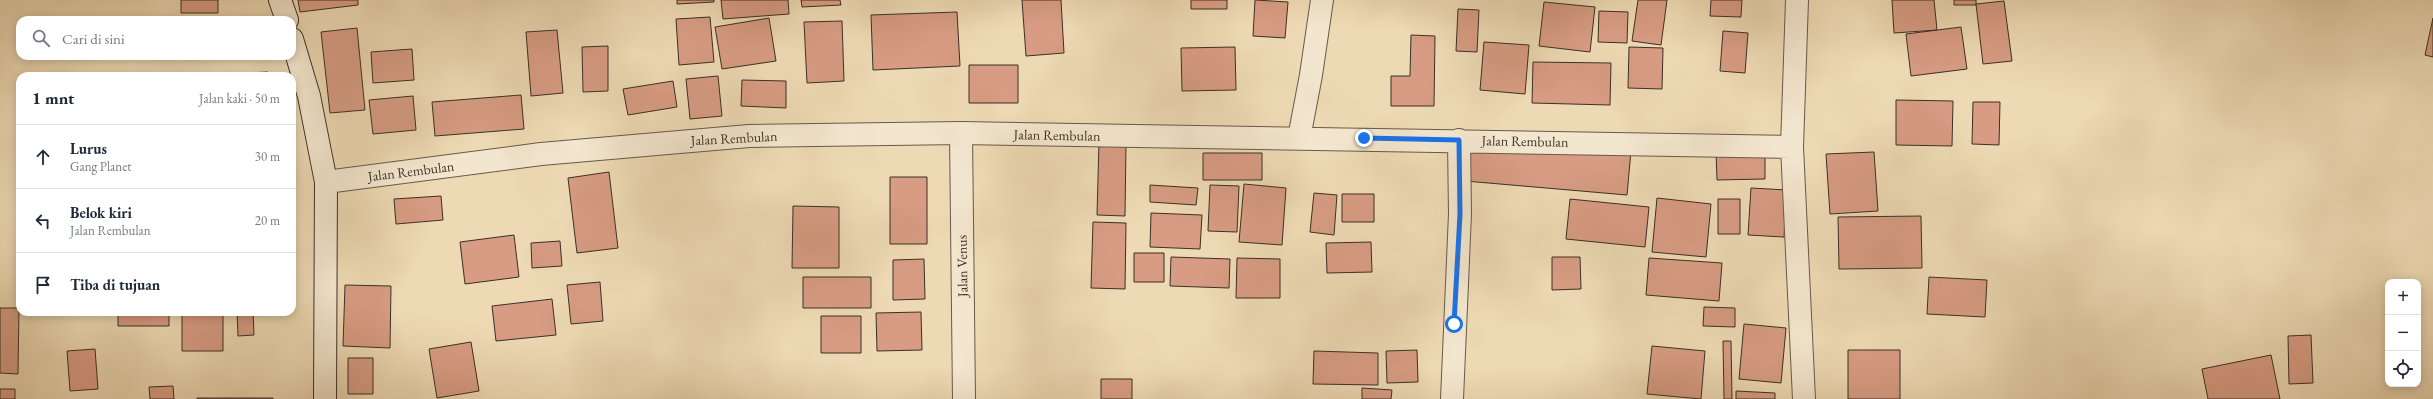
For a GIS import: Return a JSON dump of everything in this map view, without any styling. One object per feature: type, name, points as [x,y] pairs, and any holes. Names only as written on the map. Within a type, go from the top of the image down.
[{"type":"street","points":[[280,0],[285,16]]},
{"type":"street","points":[[1299,138],[1311,75],[1322,0]]},
{"type":"street","points":[[1797,0],[1792,147],[1804,399]]},
{"type":"street","points":[[296,52],[309,96],[326,182],[325,399]]},
{"type":"street","name":"Jalan Rembulan","points":[[326,182],[541,154],[749,136],[961,133],[1459,140],[1792,147]]},
{"type":"street","name":"Jalan Venus","points":[[961,133],[964,399]]},
{"type":"street","points":[[1452,399],[1460,214],[1459,140]]},
{"type":"building","points":[[181,0],[218,0],[218,13],[181,13]]},
{"type":"building","points":[[298,0],[358,0],[358,5],[300,12]]},
{"type":"building","points":[[677,0],[714,0],[714,2],[677,4]]},
{"type":"building","points":[[721,0],[788,0],[789,14],[723,19]]},
{"type":"building","points":[[801,0],[840,0],[841,5],[802,7]]},
{"type":"building","points":[[1022,0],[1061,0],[1064,53],[1026,56]]},
{"type":"building","points":[[1191,0],[1227,0],[1227,9],[1191,9]]},
{"type":"building","points":[[1255,0],[1288,2],[1285,38],[1253,36]]},
{"type":"building","points":[[1638,0],[1667,0],[1661,45],[1632,41]]},
{"type":"building","points":[[1711,0],[1742,0],[1741,17],[1710,16]]},
{"type":"building","points":[[1892,0],[1934,0],[1937,30],[1894,33]]},
{"type":"building","points":[[1954,0],[1976,0],[1976,5],[1954,5]]},
{"type":"building","points":[[2004,1],[2012,61],[1983,64],[1976,4]]},
{"type":"building","points":[[1544,2],[1595,7],[1590,52],[1539,46]]},
{"type":"building","points":[[1458,9],[1479,10],[1477,52],[1456,51]]},
{"type":"building","points":[[1599,11],[1628,12],[1627,43],[1598,42]]},
{"type":"building","points":[[957,12],[960,66],[873,70],[871,15]]},
{"type":"building","points":[[710,17],[714,62],[679,65],[676,19]]},
{"type":"building","points":[[769,18],[776,61],[722,69],[715,27]]},
{"type":"building","points":[[2433,18],[2433,57],[2425,55]]},
{"type":"building","points":[[842,21],[844,81],[807,83],[804,22]]},
{"type":"building","points":[[1961,27],[1967,69],[1911,76],[1906,34]]},
{"type":"building","points":[[357,28],[365,110],[330,113],[321,32]]},
{"type":"building","points":[[557,30],[563,93],[531,96],[526,32]]},
{"type":"building","points":[[1723,31],[1748,33],[1745,73],[1720,71]]},
{"type":"building","points":[[1411,35],[1435,36],[1434,106],[1391,106],[1391,76],[1410,76]]},
{"type":"building","points":[[1484,42],[1529,45],[1525,94],[1480,90]]},
{"type":"building","points":[[608,46],[608,91],[583,92],[582,47]]},
{"type":"building","points":[[1235,47],[1236,90],[1182,91],[1181,48]]},
{"type":"building","points":[[1629,47],[1663,48],[1662,89],[1628,88]]},
{"type":"building","points":[[412,49],[414,80],[373,83],[371,52]]},
{"type":"building","points":[[1533,62],[1611,63],[1610,105],[1532,103]]},
{"type":"building","points":[[969,65],[1018,65],[1018,103],[969,103]]},
{"type":"building","points":[[718,76],[722,116],[690,119],[686,79]]},
{"type":"building","points":[[742,80],[786,81],[786,108],[741,106]]},
{"type":"building","points":[[673,81],[677,107],[628,115],[623,89]]},
{"type":"building","points":[[521,95],[524,129],[435,136],[432,102]]},
{"type":"building","points":[[413,96],[416,130],[373,134],[369,100]]},
{"type":"building","points":[[1896,100],[1953,101],[1952,146],[1896,145]]},
{"type":"building","points":[[1973,102],[2000,102],[1999,145],[1972,144]]},
{"type":"building","points":[[1099,142],[1126,143],[1125,216],[1097,215]]},
{"type":"building","points":[[1468,148],[1631,151],[1627,195],[1465,181]]},
{"type":"building","points":[[1765,151],[1765,179],[1717,180],[1716,152]]},
{"type":"building","points":[[1874,152],[1878,211],[1830,214],[1826,154]]},
{"type":"building","points":[[1203,153],[1262,153],[1262,180],[1203,180]]},
{"type":"building","points":[[609,172],[618,248],[577,253],[568,178]]},
{"type":"building","points":[[890,177],[927,177],[927,244],[890,244]]},
{"type":"building","points":[[1244,184],[1286,188],[1282,245],[1239,242]]},
{"type":"building","points":[[1150,185],[1198,188],[1196,205],[1150,202]]},
{"type":"building","points":[[1210,185],[1239,186],[1237,232],[1208,231]]},
{"type":"building","points":[[1751,188],[1787,190],[1784,237],[1748,235]]},
{"type":"building","points":[[1314,193],[1337,195],[1334,235],[1310,232]]},
{"type":"building","points":[[1342,194],[1374,194],[1374,222],[1342,222]]},
{"type":"building","points":[[441,196],[443,220],[396,224],[394,199]]},
{"type":"building","points":[[1657,198],[1711,204],[1706,257],[1652,252]]},
{"type":"building","points":[[1570,199],[1649,207],[1645,247],[1566,239]]},
{"type":"building","points":[[1718,199],[1740,199],[1740,234],[1718,234]]},
{"type":"building","points":[[793,206],[839,207],[839,268],[792,268]]},
{"type":"building","points":[[1151,213],[1202,215],[1200,249],[1150,247]]},
{"type":"building","points":[[1921,216],[1922,268],[1839,269],[1838,217]]},
{"type":"building","points":[[1093,222],[1126,223],[1125,289],[1091,288]]},
{"type":"building","points":[[514,235],[519,277],[465,284],[460,242]]},
{"type":"building","points":[[560,241],[562,266],[532,268],[531,243]]},
{"type":"building","points":[[1371,242],[1372,272],[1327,273],[1326,243]]},
{"type":"building","points":[[1134,253],[1164,253],[1164,282],[1134,282]]},
{"type":"building","points":[[1171,257],[1230,259],[1229,288],[1170,286]]},
{"type":"building","points":[[1552,257],[1580,257],[1581,289],[1552,290]]},
{"type":"building","points":[[1237,258],[1280,259],[1280,298],[1236,298]]},
{"type":"building","points":[[1649,258],[1722,263],[1719,301],[1646,295]]},
{"type":"building","points":[[924,259],[925,299],[893,300],[893,260]]},
{"type":"building","points":[[803,277],[871,277],[871,308],[803,308]]},
{"type":"building","points":[[1929,277],[1987,280],[1985,317],[1927,314]]},
{"type":"building","points":[[600,282],[603,321],[571,324],[567,285]]},
{"type":"building","points":[[345,285],[391,286],[390,348],[343,346]]},
{"type":"building","points":[[552,299],[556,335],[496,341],[492,306]]},
{"type":"building","points":[[1704,307],[1735,308],[1735,327],[1703,326]]},
{"type":"building","points":[[0,308],[16,308],[16,316],[19,316],[18,374],[0,373]]},
{"type":"building","points":[[921,312],[922,350],[877,351],[876,313]]},
{"type":"building","points":[[118,316],[169,316],[169,326],[118,326]]},
{"type":"building","points":[[182,316],[223,316],[223,351],[182,351]]},
{"type":"building","points":[[237,316],[253,316],[254,335],[238,336]]},
{"type":"building","points":[[821,316],[861,316],[861,353],[821,353]]},
{"type":"building","points":[[1744,324],[1786,328],[1781,383],[1739,379]]},
{"type":"building","points":[[2311,335],[2313,383],[2289,384],[2288,336]]},
{"type":"building","points":[[1723,341],[1731,341],[1732,399],[1724,399]]},
{"type":"building","points":[[471,342],[479,391],[437,398],[429,349]]},
{"type":"building","points":[[1652,346],[1705,351],[1701,399],[1647,394]]},
{"type":"building","points":[[95,349],[98,389],[70,391],[67,351]]},
{"type":"building","points":[[1417,350],[1418,382],[1387,383],[1386,351]]},
{"type":"building","points":[[1848,350],[1900,350],[1900,399],[1848,399]]},
{"type":"building","points":[[1314,351],[1378,353],[1378,385],[1313,384]]},
{"type":"building","points":[[2271,355],[2280,399],[2208,399],[2202,369]]},
{"type":"building","points":[[348,358],[373,358],[373,394],[348,394]]},
{"type":"building","points":[[1101,379],[1132,379],[1132,399],[1101,399]]},
{"type":"building","points":[[173,386],[174,399],[150,399],[149,387]]},
{"type":"building","points":[[1362,388],[1392,390],[1391,399],[1362,399]]},
{"type":"building","points":[[0,389],[15,389],[15,399],[0,399]]},
{"type":"building","points":[[1736,391],[1775,393],[1775,399],[1736,399]]},
{"type":"building","points":[[273,398],[273,399],[197,399]]},
{"type":"route","points":[[1364,138],[1459,140],[1460,214],[1454,324]]}]
